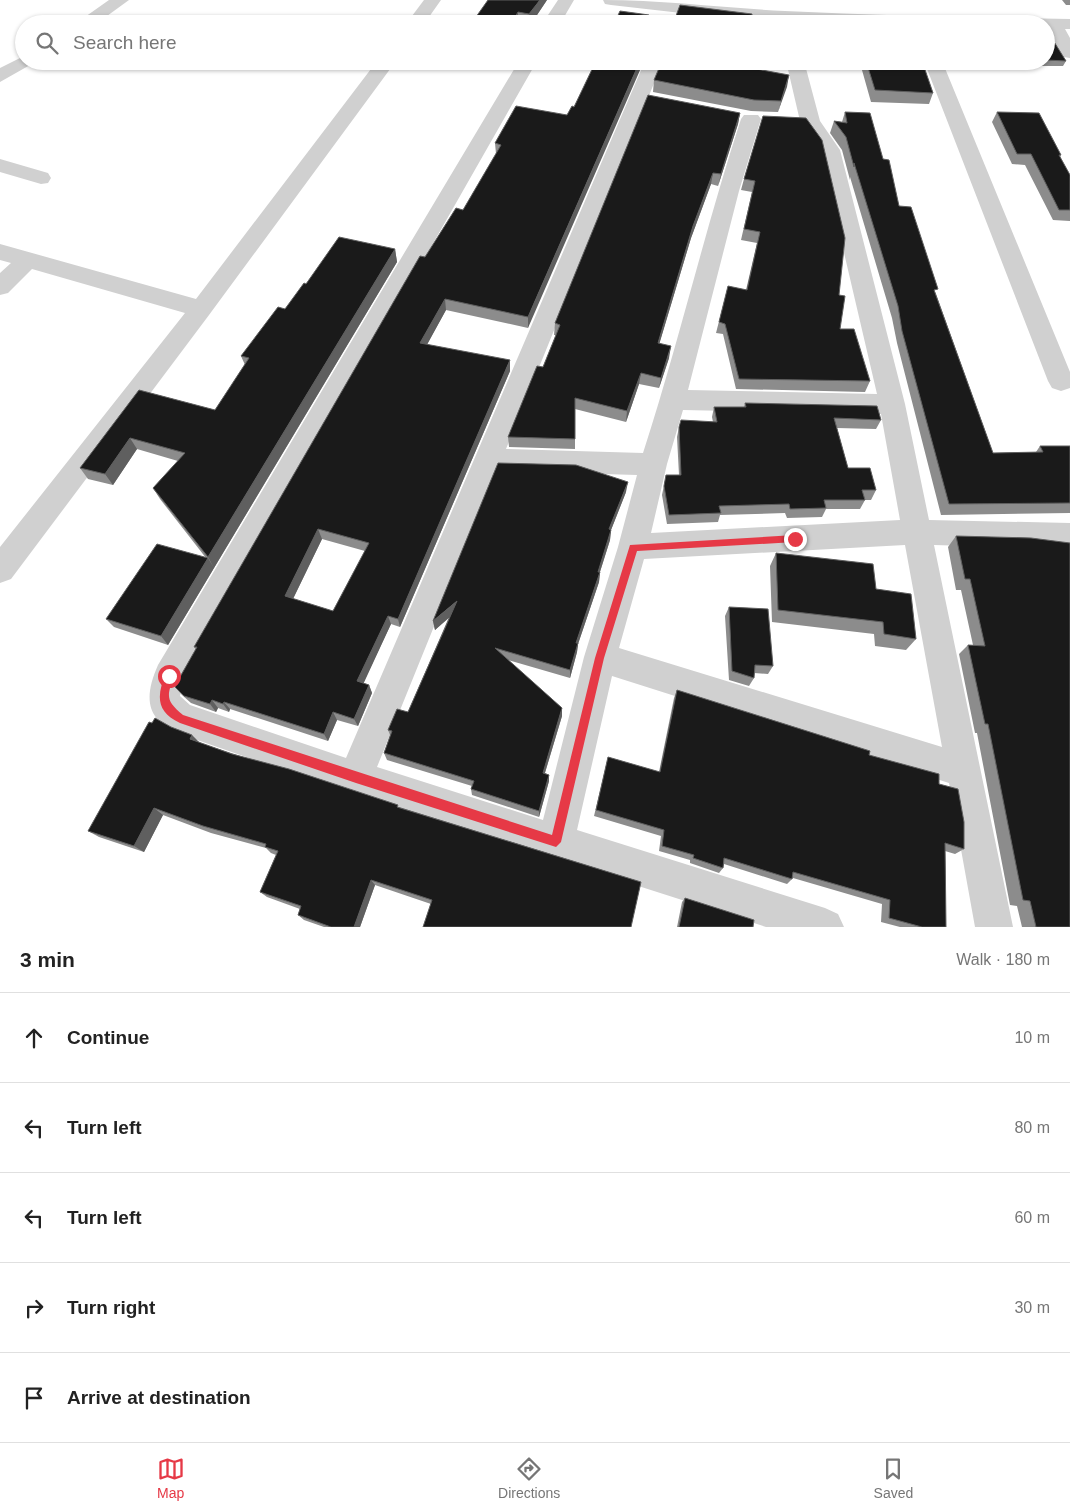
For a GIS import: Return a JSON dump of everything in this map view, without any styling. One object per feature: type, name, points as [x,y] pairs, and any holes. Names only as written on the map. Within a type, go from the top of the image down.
[{"type":"street","points":[[98,15],[122,0]]},
{"type":"street","points":[[422,15],[433,0]]},
{"type":"street","points":[[557,15],[566,0]]},
{"type":"street","points":[[612,0],[666,15]]},
{"type":"street","points":[[1061,24],[1070,53]]},
{"type":"street","points":[[0,76],[15,67]]},
{"type":"street","points":[[0,570],[201,309],[380,70]]},
{"type":"street","points":[[523,70],[174,667],[163,693],[166,707],[180,718],[356,778],[556,842],[774,919],[825,927]]},
{"type":"street","points":[[356,778],[488,460],[650,99],[653,70]]},
{"type":"street","points":[[796,70],[800,120],[830,150],[892,404],[994,927]]},
{"type":"street","points":[[937,70],[1061,381]]},
{"type":"street","points":[[556,842],[600,658],[633,547],[653,464],[673,400],[728,191],[751,118]]},
{"type":"street","points":[[0,165],[42,178]]},
{"type":"street","points":[[0,252],[201,309]]},
{"type":"street","points":[[0,287],[28,260]]},
{"type":"street","points":[[673,400],[892,404]]},
{"type":"street","points":[[488,460],[653,464]]},
{"type":"street","points":[[633,547],[918,532],[1070,536]]},
{"type":"street","points":[[600,658],[965,771]]},
{"type":"building","points":[[488,0],[540,0],[529,14],[518,12],[516,15],[477,15]]},
{"type":"building","points":[[680,5],[752,14],[752,15],[676,15]]},
{"type":"building","points":[[620,11],[649,15],[618,15]]},
{"type":"building","points":[[1055,43],[1066,61],[1055,60]]},
{"type":"building","points":[[592,70],[636,70],[528,317],[445,299],[420,343],[510,360],[398,619],[388,616],[357,681],[369,685],[354,719],[333,712],[324,734],[224,702],[223,704],[212,700],[210,704],[184,696],[175,687],[197,647],[194,647],[420,256],[425,257],[456,208],[463,210],[501,145],[495,143],[516,106],[567,115],[572,106],[574,107]],"holes":[[[318,529],[369,543],[333,611],[285,596]]]},
{"type":"building","points":[[658,70],[762,70],[789,75],[781,101],[754,100],[654,80]]},
{"type":"building","points":[[869,70],[925,70],[933,93],[875,90]]},
{"type":"building","points":[[648,95],[740,113],[721,174],[713,173],[693,226],[658,343],[671,346],[661,378],[641,373],[627,411],[575,398],[575,439],[508,437],[537,366],[543,367],[560,325],[555,323]]},
{"type":"building","points":[[845,112],[870,113],[883,159],[889,160],[899,206],[911,207],[938,289],[934,290],[993,453],[1043,452],[1040,446],[1070,446],[1070,503],[949,504],[902,331],[898,306],[846,137],[834,121],[847,123]]},
{"type":"building","points":[[997,112],[1039,113],[1070,175],[1070,210],[1059,210],[1031,154],[1017,154]]},
{"type":"building","points":[[763,116],[806,118],[822,140],[845,238],[839,295],[845,296],[840,329],[854,329],[870,381],[739,379],[725,324],[719,322],[728,286],[747,290],[760,232],[744,229],[755,181],[744,179]]},
{"type":"building","points":[[339,237],[395,249],[208,557],[153,488],[185,453],[130,438],[105,474],[80,468],[139,390],[215,410],[249,358],[241,356],[278,307],[285,309],[304,283],[306,284]]},
{"type":"building","points":[[745,403],[877,406],[881,420],[834,418],[848,468],[870,468],[876,490],[862,490],[865,500],[824,500],[826,508],[790,509],[789,504],[719,506],[721,513],[669,515],[664,486],[666,475],[681,475],[679,427],[681,420],[717,422],[714,407],[746,407]]},
{"type":"building","points":[[498,463],[576,465],[628,482],[609,529],[611,530],[598,572],[600,572],[576,643],[578,643],[570,670],[495,648],[562,708],[543,773],[549,775],[539,811],[471,789],[474,781],[384,753],[392,731],[388,730],[397,709],[408,712],[457,601],[433,621]]},
{"type":"building","points":[[956,536],[1031,538],[1070,543],[1070,927],[1036,927],[1030,901],[1023,900],[988,724],[985,724],[968,645],[985,646],[970,579],[965,579]]},
{"type":"building","points":[[157,544],[208,558],[161,636],[106,619]]},
{"type":"building","points":[[776,553],[873,564],[876,589],[911,594],[916,639],[884,634],[883,622],[778,610]]},
{"type":"building","points":[[729,607],[768,609],[773,666],[755,665],[754,678],[732,671]]},
{"type":"building","points":[[677,690],[870,751],[869,755],[939,774],[939,784],[958,789],[964,822],[964,849],[945,843],[946,927],[922,927],[889,918],[890,900],[793,872],[792,879],[724,858],[723,868],[693,858],[694,855],[662,846],[664,830],[596,810],[608,757],[660,772]]},
{"type":"building","points":[[155,718],[192,735],[190,739],[232,754],[289,769],[398,805],[397,807],[641,882],[631,927],[423,927],[432,900],[371,880],[354,927],[331,927],[298,915],[301,906],[260,892],[278,851],[265,847],[266,844],[203,826],[154,808],[134,846],[88,831],[149,722],[152,723]]},
{"type":"building","points":[[685,898],[754,920],[753,927],[679,927]]},
{"type":"route","points":[[169,676],[163,693],[166,707],[180,718],[356,778],[556,842],[600,658],[633,547],[795,539]]}]
